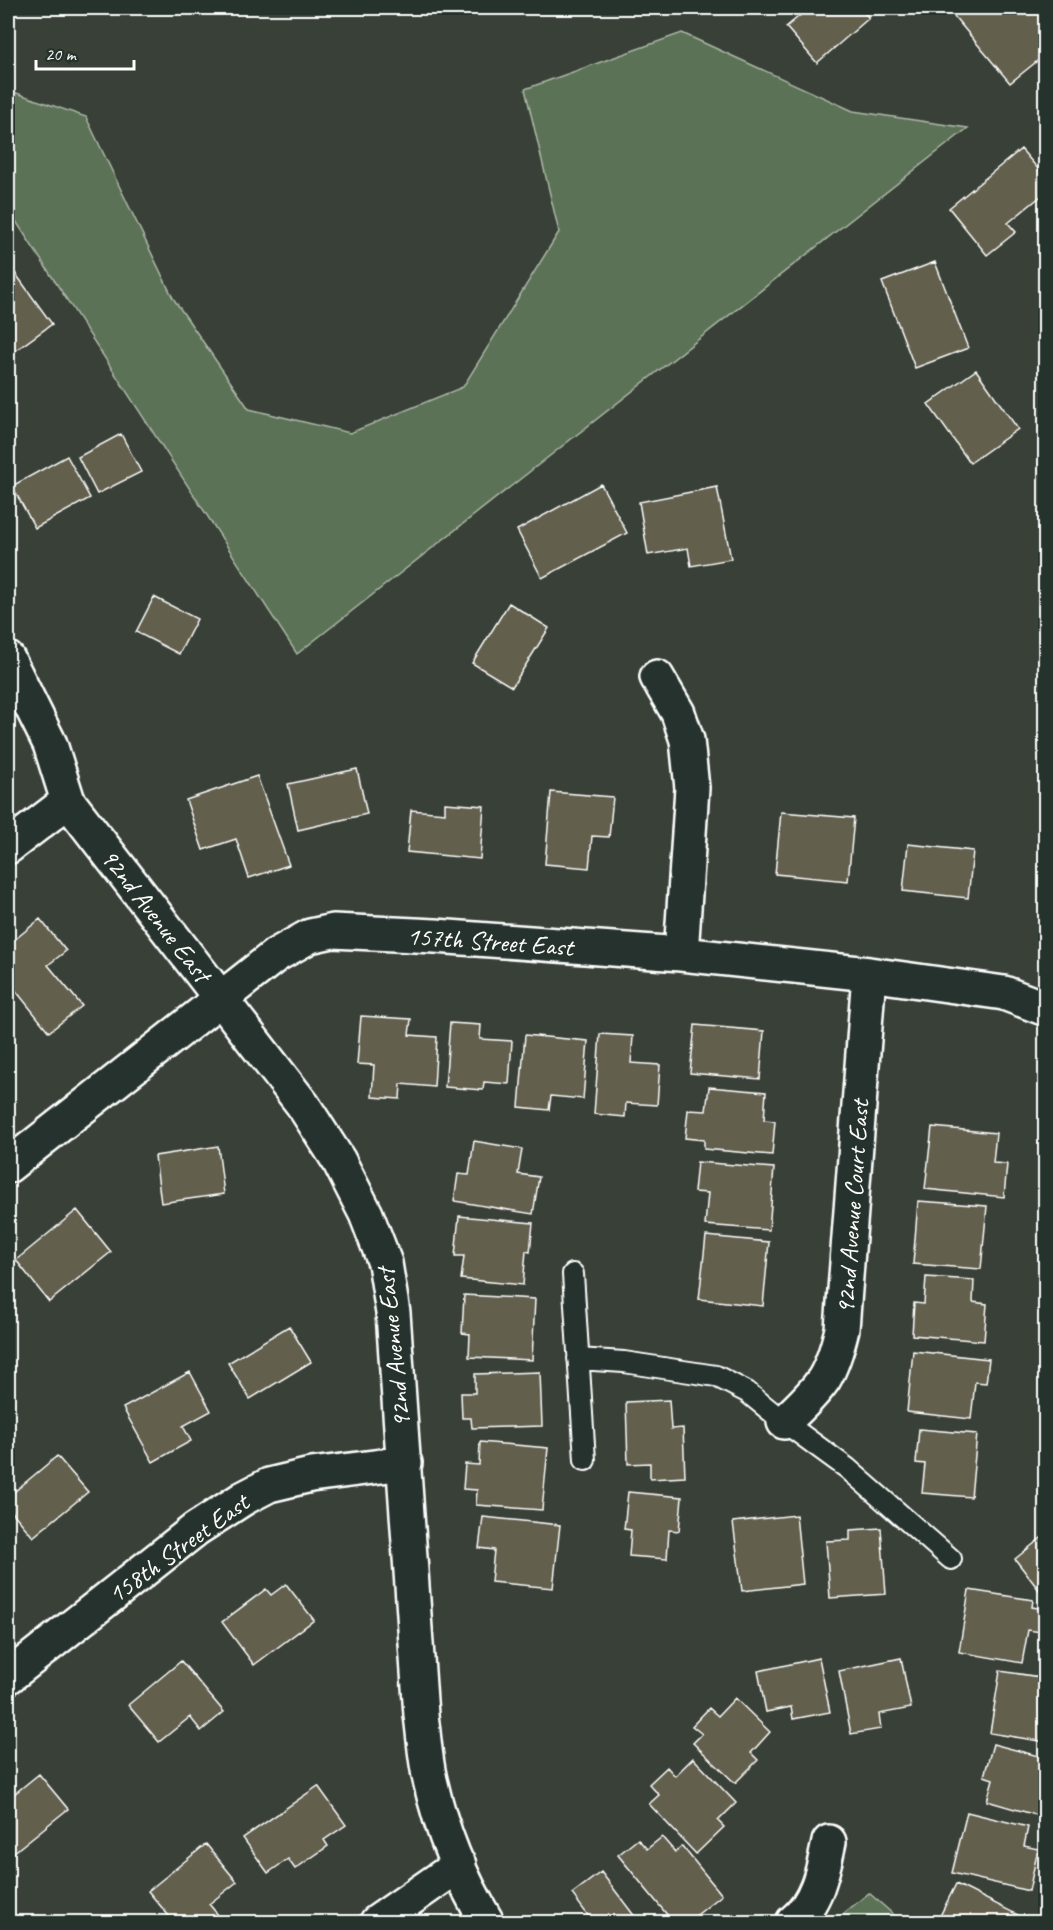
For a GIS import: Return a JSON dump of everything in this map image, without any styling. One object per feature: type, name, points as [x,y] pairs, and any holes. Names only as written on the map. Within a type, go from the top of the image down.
[{"type":"street","name":"92nd Avenue East","points":[[8,658],[50,744],[68,801],[303,1106],[339,1161],[366,1214],[385,1263],[393,1313],[421,1715],[429,1778],[441,1821],[459,1866],[487,1923]]},
{"type":"street","points":[[657,677],[678,713],[687,740],[692,788],[681,954]]},
{"type":"street","points":[[8,847],[68,801]]},
{"type":"street","name":"157th Street East","points":[[8,1166],[276,955],[310,936],[333,932],[435,936],[681,954],[869,974],[1004,993],[1046,1009]]},
{"type":"street","name":"92nd Avenue Court East","points":[[784,1422],[824,1379],[835,1355],[842,1329],[869,974]]},
{"type":"street","name":"158th Street East","points":[[8,1677],[196,1528],[244,1498],[269,1485],[311,1475],[405,1463]]},
{"type":"street","points":[[793,1923],[811,1900],[818,1885],[829,1842]]},
{"type":"street","points":[[377,1923],[459,1866]]},
{"type":"lane","points":[[573,1274],[585,1460]]},
{"type":"lane","points":[[578,1359],[624,1362],[716,1376],[747,1392],[847,1468],[951,1559]]},
{"type":"green space","points":[[682,33],[853,111],[968,128],[297,654],[8,209],[8,90],[86,117],[173,298],[249,409],[350,433],[463,387],[559,232],[525,89]]},
{"type":"green space","points":[[869,1893],[902,1922],[833,1922]]},
{"type":"building","points":[[809,8],[860,8],[869,18],[817,63],[786,27]]},
{"type":"building","points":[[949,8],[1036,8],[1046,19],[1046,54],[1010,83]]},
{"type":"building","points":[[1021,149],[1046,178],[1046,192],[1008,223],[1016,232],[987,255],[949,208]]},
{"type":"building","points":[[935,262],[968,348],[915,368],[882,282]]},
{"type":"building","points":[[10,266],[52,324],[8,356],[8,268]]},
{"type":"building","points":[[976,370],[1018,429],[970,463],[928,404]]},
{"type":"building","points":[[121,434],[141,472],[97,494],[78,457]]},
{"type":"building","points":[[67,456],[90,498],[35,528],[12,486]]},
{"type":"building","points":[[601,484],[627,533],[542,578],[517,530]]},
{"type":"building","points":[[717,487],[731,559],[691,566],[688,548],[648,555],[639,502]]},
{"type":"building","points":[[154,597],[197,619],[179,654],[136,632]]},
{"type":"building","points":[[509,603],[549,628],[512,687],[472,663]]},
{"type":"building","points":[[357,769],[367,814],[298,830],[288,784]]},
{"type":"building","points":[[257,776],[289,865],[249,878],[236,839],[203,850],[186,800]]},
{"type":"building","points":[[551,792],[613,797],[609,837],[592,836],[589,868],[545,864]]},
{"type":"building","points":[[445,803],[484,806],[480,859],[407,852],[411,810],[445,813]]},
{"type":"building","points":[[781,812],[854,818],[848,881],[775,874]]},
{"type":"building","points":[[908,844],[973,851],[968,898],[903,891]]},
{"type":"building","points":[[40,919],[66,951],[48,965],[82,1006],[49,1032],[8,981],[8,945]]},
{"type":"building","points":[[361,1016],[411,1019],[409,1035],[437,1037],[434,1087],[401,1084],[400,1099],[372,1097],[374,1065],[357,1064]]},
{"type":"building","points":[[450,1023],[481,1025],[480,1039],[512,1041],[509,1084],[484,1082],[483,1090],[445,1087]]},
{"type":"building","points":[[695,1025],[764,1031],[760,1079],[690,1073]]},
{"type":"building","points":[[600,1034],[633,1036],[631,1063],[660,1065],[657,1105],[626,1103],[625,1117],[594,1114]]},
{"type":"building","points":[[525,1035],[588,1041],[583,1099],[551,1096],[549,1110],[519,1107]]},
{"type":"building","points":[[709,1087],[766,1092],[764,1120],[775,1121],[772,1155],[704,1149],[704,1140],[685,1138],[688,1110],[706,1111]]},
{"type":"building","points":[[932,1127],[996,1133],[993,1163],[1007,1164],[1004,1197],[925,1189]]},
{"type":"building","points":[[474,1141],[522,1149],[518,1174],[539,1177],[533,1214],[454,1201],[458,1174],[469,1175]]},
{"type":"building","points":[[218,1146],[224,1194],[161,1203],[155,1156]]},
{"type":"building","points":[[697,1162],[774,1168],[769,1230],[705,1225],[708,1193],[694,1192]]},
{"type":"building","points":[[918,1201],[987,1206],[981,1269],[913,1264]]},
{"type":"building","points":[[77,1210],[111,1252],[49,1302],[16,1260]]},
{"type":"building","points":[[459,1216],[533,1223],[530,1252],[526,1251],[523,1285],[461,1279],[464,1256],[455,1256]]},
{"type":"building","points":[[706,1236],[769,1242],[763,1306],[699,1299]]},
{"type":"building","points":[[926,1277],[974,1280],[973,1302],[987,1304],[984,1341],[912,1335],[914,1303],[924,1304]]},
{"type":"building","points":[[464,1295],[535,1299],[532,1360],[469,1357],[470,1334],[462,1333]]},
{"type":"building","points":[[289,1326],[311,1362],[250,1399],[228,1363]]},
{"type":"building","points":[[913,1351],[989,1359],[986,1383],[975,1382],[971,1419],[907,1412]]},
{"type":"building","points":[[190,1372],[211,1411],[183,1426],[191,1441],[153,1462],[123,1408]]},
{"type":"building","points":[[540,1372],[542,1426],[472,1428],[471,1418],[462,1418],[461,1393],[475,1393],[475,1374]]},
{"type":"building","points":[[669,1400],[671,1429],[683,1428],[685,1477],[650,1479],[650,1463],[628,1464],[626,1402]]},
{"type":"building","points":[[919,1429],[977,1434],[971,1497],[922,1493],[925,1464],[916,1463]]},
{"type":"building","points":[[480,1442],[548,1448],[542,1510],[476,1505],[477,1490],[463,1489],[465,1464],[479,1465]]},
{"type":"building","points":[[57,1456],[88,1492],[33,1537],[8,1507],[8,1497]]},
{"type":"building","points":[[628,1492],[682,1497],[679,1531],[669,1530],[667,1559],[629,1556],[631,1530],[624,1529]]},
{"type":"building","points":[[796,1515],[803,1584],[742,1591],[733,1522]]},
{"type":"building","points":[[483,1517],[560,1525],[553,1588],[491,1582],[494,1550],[479,1548]]},
{"type":"building","points":[[881,1528],[886,1594],[830,1598],[826,1541],[850,1540],[850,1530]]},
{"type":"building","points":[[1046,1534],[1046,1585],[1039,1590],[1015,1559]]},
{"type":"building","points":[[286,1584],[314,1620],[254,1665],[222,1622],[266,1589],[271,1595]]},
{"type":"building","points":[[969,1590],[1033,1600],[1032,1607],[1045,1609],[1041,1632],[1028,1630],[1022,1663],[959,1652]]},
{"type":"building","points":[[819,1658],[830,1712],[793,1719],[791,1707],[766,1712],[758,1671]]},
{"type":"building","points":[[901,1658],[911,1708],[879,1714],[881,1729],[851,1734],[839,1671]]},
{"type":"building","points":[[181,1661],[224,1712],[201,1731],[190,1717],[159,1742],[128,1705]]},
{"type":"building","points":[[1000,1671],[1046,1678],[1046,1742],[990,1733]]},
{"type":"building","points":[[735,1698],[770,1732],[751,1753],[758,1760],[735,1783],[693,1743],[702,1734],[692,1726],[709,1708],[718,1716]]},
{"type":"building","points":[[993,1744],[1046,1758],[1046,1818],[987,1801],[993,1779],[984,1776]]},
{"type":"building","points":[[693,1758],[736,1803],[718,1821],[724,1827],[696,1854],[649,1804],[659,1795],[649,1784],[667,1767],[675,1776]]},
{"type":"building","points":[[39,1774],[68,1809],[8,1857],[8,1799]]},
{"type":"building","points":[[318,1786],[346,1825],[324,1840],[328,1846],[295,1869],[288,1859],[268,1873],[243,1838]]},
{"type":"building","points":[[967,1812],[1028,1827],[1024,1846],[1038,1849],[1029,1891],[952,1873]]},
{"type":"building","points":[[662,1837],[675,1852],[682,1846],[722,1895],[688,1922],[673,1922],[618,1855],[638,1839],[647,1849]]},
{"type":"building","points":[[206,1844],[237,1882],[209,1904],[224,1922],[174,1922],[148,1891]]},
{"type":"building","points":[[601,1872],[639,1922],[584,1922],[590,1918],[572,1894]]},
{"type":"building","points":[[956,1884],[1030,1921],[948,1922],[939,1918]]}]
